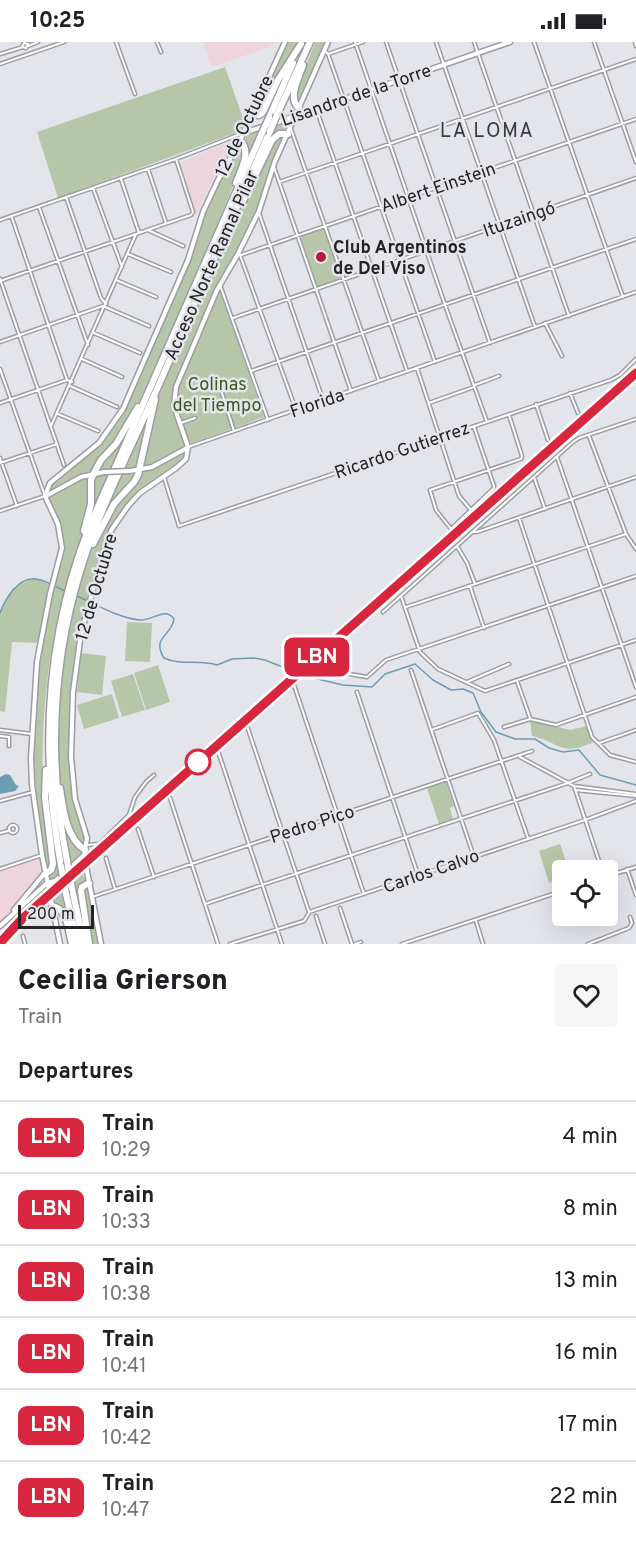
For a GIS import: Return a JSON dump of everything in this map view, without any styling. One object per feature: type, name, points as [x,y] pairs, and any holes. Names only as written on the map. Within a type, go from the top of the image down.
[{"type":"highway","points":[[250,117],[263,112],[278,81],[305,43]]},
{"type":"highway","points":[[299,108],[294,105],[293,98],[305,43]]},
{"type":"highway","name":"Acceso Norte Ramal Pilar","points":[[78,944],[64,864],[52,814],[48,749],[52,674],[79,553],[225,226],[270,131],[305,43]]},
{"type":"highway","name":"Acceso Norte Ramal Pilar","points":[[225,226],[260,130],[269,118],[305,43]]},
{"type":"highway","points":[[225,226],[249,191],[272,140],[279,134],[289,131]]},
{"type":"highway","points":[[225,226],[246,155],[242,137]]},
{"type":"highway","points":[[83,563],[114,504],[134,482],[140,470],[156,382]]},
{"type":"highway","points":[[79,553],[91,504],[90,476],[98,463],[116,444],[156,382]]},
{"type":"highway","name":"Acceso Norte Ramal Pilar","points":[[72,587],[156,382]]},
{"type":"highway","name":"Acceso Norte Ramal Pilar","points":[[64,864],[54,755],[58,678],[69,601]]},
{"type":"highway","points":[[45,874],[51,870],[53,864],[45,797],[48,749]]},
{"type":"highway","points":[[54,755],[65,817],[77,843],[85,850]]},
{"type":"highway","points":[[88,880],[81,891],[89,944]]},
{"type":"highway","name":"Acceso Norte Ramal Pilar","points":[[69,892],[84,944]]},
{"type":"highway","points":[[51,903],[63,912],[72,944]]},
{"type":"street","points":[[0,54],[23,47],[26,43],[38,42]]},
{"type":"street","points":[[0,64],[64,42]]},
{"type":"street","points":[[116,42],[135,94]]},
{"type":"street","points":[[158,42],[161,52]]},
{"type":"street","name":"12 de Octubre","points":[[45,496],[47,487],[51,483],[102,440],[125,406],[188,260],[203,212],[242,137],[285,42]]},
{"type":"street","points":[[188,447],[174,406],[175,390],[220,285],[240,255],[259,212],[274,165],[326,52],[328,42]]},
{"type":"street","points":[[326,52],[363,42]]},
{"type":"street","points":[[386,42],[490,343]]},
{"type":"street","points":[[436,42],[535,327]]},
{"type":"street","points":[[474,42],[569,316]]},
{"type":"street","points":[[534,42],[623,297]]},
{"type":"street","points":[[594,42],[636,162]]},
{"type":"street","points":[[355,43],[445,305],[488,422]]},
{"type":"street","name":"Lisandro de la Torre","points":[[0,220],[506,43]]},
{"type":"street","points":[[326,52],[435,362]]},
{"type":"street","points":[[279,182],[636,59]]},
{"type":"street","points":[[316,109],[407,371]]},
{"type":"street","points":[[250,117],[251,126],[260,130]]},
{"type":"street","name":"Albert Einstein","points":[[240,255],[636,119]]},
{"type":"street","points":[[283,120],[288,123],[289,131],[307,172],[379,381]]},
{"type":"street","points":[[64,465],[0,280],[192,214],[176,159]]},
{"type":"street","points":[[274,165],[351,391]]},
{"type":"street","points":[[148,169],[166,224]]},
{"type":"street","name":"Ituzaingó","points":[[232,318],[636,178]]},
{"type":"street","points":[[51,426],[138,234],[121,179]]},
{"type":"street","points":[[93,188],[122,267]]},
{"type":"street","points":[[66,197],[101,298],[106,305],[149,326]]},
{"type":"street","points":[[39,207],[88,345]]},
{"type":"street","points":[[259,212],[323,400]]},
{"type":"street","points":[[11,216],[67,380]]},
{"type":"street","points":[[148,230],[183,246]]},
{"type":"street","points":[[251,371],[636,239]]},
{"type":"street","points":[[128,254],[171,272]]},
{"type":"street","points":[[240,255],[296,410]]},
{"type":"street","points":[[117,280],[156,297]]},
{"type":"street","points":[[220,285],[268,420]]},
{"type":"street","points":[[635,292],[636,298]]},
{"type":"street","name":"Florida","points":[[0,512],[45,496],[90,476],[104,472],[140,470],[155,465],[188,447],[635,292]]},
{"type":"street","points":[[0,342],[106,305]]},
{"type":"street","points":[[545,323],[562,356]]},
{"type":"street","points":[[94,333],[140,353]]},
{"type":"street","points":[[82,359],[122,377]]},
{"type":"street","name":"Ricardo Gutierrez","points":[[164,477],[179,526],[611,380],[636,359]]},
{"type":"street","points":[[417,368],[459,496],[471,510]]},
{"type":"street","points":[[0,369],[45,496],[56,518],[62,540],[36,672],[32,734],[33,792],[45,874],[60,944]]},
{"type":"street","points":[[429,403],[499,376]]},
{"type":"street","points":[[0,403],[67,380],[72,382]]},
{"type":"street","points":[[70,386],[117,407]]},
{"type":"street","points":[[221,390],[234,431]]},
{"type":"street","points":[[570,393],[578,413]]},
{"type":"street","points":[[536,404],[548,440]]},
{"type":"street","points":[[58,414],[98,431]]},
{"type":"street","points":[[474,426],[488,469],[494,488],[451,529],[438,513],[430,490],[488,469],[521,459],[509,415]]},
{"type":"street","points":[[179,424],[195,418]]},
{"type":"street","points":[[383,612],[575,440],[636,420]]},
{"type":"street","points":[[589,435],[626,534],[636,549]]},
{"type":"street","points":[[1,463],[57,444]]},
{"type":"street","name":"12 de Octubre","points":[[101,944],[86,868],[86,836],[75,799],[71,733],[76,663],[91,597],[112,529],[136,497],[185,460],[188,447]]},
{"type":"street","points":[[557,457],[636,687]]},
{"type":"street","points":[[0,458],[17,506]]},
{"type":"street","points":[[534,476],[545,509]]},
{"type":"street","points":[[472,532],[636,477]]},
{"type":"street","points":[[519,518],[592,737],[610,755],[636,762]]},
{"type":"street","points":[[406,608],[626,534]]},
{"type":"street","points":[[456,545],[476,584]]},
{"type":"street","points":[[313,665],[320,669],[369,677],[384,661],[636,576]]},
{"type":"street","points":[[470,586],[484,628]]},
{"type":"street","points":[[401,596],[419,650],[436,667],[486,691],[636,640]]},
{"type":"street","points":[[308,670],[385,599]]},
{"type":"street","points":[[467,682],[509,664]]},
{"type":"street","points":[[411,670],[474,857]]},
{"type":"street","points":[[517,681],[530,719]]},
{"type":"street","points":[[196,769],[293,685],[364,894]]},
{"type":"street","points":[[357,692],[418,875]]},
{"type":"street","points":[[504,727],[530,719],[556,725],[636,697]]},
{"type":"street","points":[[431,730],[477,712],[492,735],[528,839]]},
{"type":"street","points":[[246,726],[309,912]]},
{"type":"street","points":[[0,730],[32,734]]},
{"type":"street","points":[[598,744],[636,730]]},
{"type":"street","points":[[0,735],[9,737],[9,746]]},
{"type":"street","points":[[218,751],[282,944]]},
{"type":"street","name":"Pedro Pico","points":[[93,897],[532,751]]},
{"type":"street","points":[[518,756],[575,788],[636,795]]},
{"type":"street","points":[[205,904],[590,774]]},
{"type":"street","points":[[0,926],[32,895],[47,883],[57,880],[85,850],[99,844],[129,815],[135,797],[154,775]]},
{"type":"street","points":[[575,788],[599,860]]},
{"type":"street","points":[[0,801],[33,792]]},
{"type":"street","points":[[170,798],[218,944]]},
{"type":"street","name":"Carlos Calvo","points":[[230,944],[304,921],[309,912],[636,801]]},
{"type":"street","points":[[138,829],[154,877]]},
{"type":"street","points":[[0,833],[8,831]]},
{"type":"street","points":[[0,869],[42,855]]},
{"type":"street","points":[[106,858],[116,890]]},
{"type":"street","points":[[618,873],[636,867]]},
{"type":"street","points":[[51,903],[77,874],[86,868]]},
{"type":"street","points":[[627,870],[636,895]]},
{"type":"street","points":[[32,895],[32,889],[45,874]]},
{"type":"street","points":[[77,874],[88,880]]},
{"type":"street","points":[[402,944],[552,894]]},
{"type":"street","points":[[340,908],[354,944],[361,942]]},
{"type":"street","points":[[316,916],[325,944]]},
{"type":"street","points":[[588,944],[629,928],[632,923],[630,917]]},
{"type":"street","points":[[475,920],[483,944]]},
{"type":"street","points":[[23,936],[25,944]]},
{"type":"shaded area","points":[[203,42],[276,42],[277,44],[212,67]]},
{"type":"shaded area","points":[[231,141],[234,146],[213,179],[196,216],[180,163]]},
{"type":"shaded area","points":[[40,856],[43,874],[0,923],[0,870]]},
{"type":"green space","points":[[287,42],[297,42],[263,110],[256,113],[255,110]]},
{"type":"green space","points":[[315,42],[325,42],[300,102],[297,103],[295,95]]},
{"type":"green space","points":[[225,67],[244,121],[241,131],[58,198],[37,132]]},
{"type":"green space","points":[[283,122],[288,128],[278,133],[257,169],[273,129],[259,134],[241,173],[248,150],[245,135]]},
{"type":"green space","points":[[278,136],[284,137],[258,209],[237,253],[215,291],[173,391],[173,409],[184,446],[147,466],[144,463],[148,434],[162,387],[227,236]]},
{"type":"green space","points":[[241,144],[244,145],[240,168],[222,214],[134,413],[117,441],[98,460],[92,470],[50,490],[49,487],[100,445],[125,409],[190,258],[201,221],[215,188]]},
{"type":"green space","name":"Club Argentinos de Del Viso","points":[[325,227],[342,278],[316,287],[299,236]]},
{"type":"green space","name":"Colinas del Tiempo","points":[[220,291],[264,417],[189,444],[177,409],[177,390]]},
{"type":"green space","points":[[151,410],[137,468],[129,469],[127,473],[134,475],[134,478],[103,518]]},
{"type":"green space","points":[[130,425],[87,524],[95,475],[105,474],[107,470],[102,469],[100,465]]},
{"type":"green space","points":[[182,452],[185,453],[185,457],[181,462],[140,492],[105,541],[78,641],[72,691],[70,762],[74,801],[86,840],[83,846],[75,837],[70,825],[59,767],[59,690],[64,650],[73,611],[83,573],[97,539],[116,504],[143,472]]},
{"type":"green space","points":[[86,477],[89,479],[87,513],[57,620],[45,701],[43,783],[51,865],[48,869],[45,865],[33,767],[35,693],[51,594],[64,546],[60,525],[49,498]]},
{"type":"green space","points":[[31,579],[38,579],[52,586],[41,643],[12,642],[5,712],[0,711],[0,613],[12,589]]},
{"type":"green space","points":[[127,622],[152,623],[150,662],[125,661]]},
{"type":"green space","points":[[81,653],[106,656],[102,695],[77,692]]},
{"type":"green space","points":[[158,665],[170,702],[146,710],[134,673]]},
{"type":"green space","points":[[133,674],[145,710],[122,717],[111,681]]},
{"type":"green space","points":[[112,694],[119,718],[84,729],[77,705]]},
{"type":"green space","points":[[530,721],[570,730],[587,726],[594,742],[567,749],[532,736]]},
{"type":"green space","points":[[446,782],[454,806],[450,808],[453,819],[439,824],[427,788]]},
{"type":"green space","points":[[64,816],[82,854],[57,877],[50,880],[48,876],[53,868],[53,837],[59,868],[69,860]]},
{"type":"green space","points":[[560,844],[566,860],[552,860],[552,882],[549,883],[539,851]]},
{"type":"green space","points":[[80,876],[86,879],[81,887],[85,932],[75,887],[64,895],[74,944],[64,909],[55,904],[54,900]]},
{"type":"green space","points":[[84,887],[89,889],[100,944],[91,944],[84,908]]},
{"type":"water","points":[[10,775],[19,786],[15,791],[0,794],[0,777]]},
{"type":"waterway","points":[[0,613],[13,590],[29,579],[44,581],[67,592]]},
{"type":"waterway","points":[[77,596],[108,611],[133,619],[145,620],[163,614],[170,615],[174,619],[160,645],[164,658],[170,660],[217,665],[232,659],[254,658],[305,676],[343,685],[372,687],[385,674],[415,664],[433,680],[451,690],[463,689],[473,693],[481,712],[496,732],[515,739],[535,739],[549,748],[563,752],[579,750],[600,775],[636,785]]},
{"type":"railway","points":[[0,942],[23,919],[636,373]]},
{"type":"train","name":"LBN","points":[[0,943],[22,919],[636,373]]},
{"type":"place","name":"Club Argentinos de Del Viso","points":[[321,257]]},
{"type":"district","name":"LA LOMA","points":[[487,130]]}]
